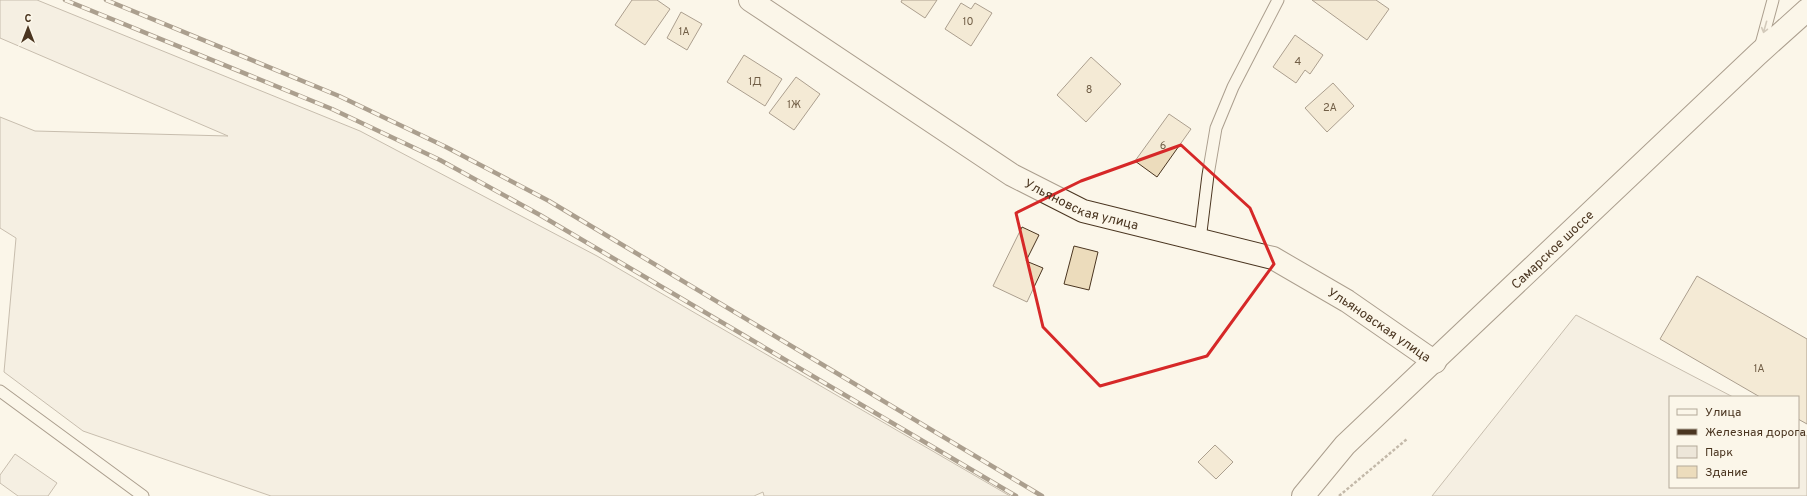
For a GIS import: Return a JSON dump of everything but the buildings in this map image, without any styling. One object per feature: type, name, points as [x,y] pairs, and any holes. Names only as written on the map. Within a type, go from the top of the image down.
[{"type":"street","name":"Ульяновская улица","points":[[750,0],[1012,175],[1083,211],[1273,258],[1347,301],[1435,362]]},
{"type":"street","name":"Самарское шоссе","points":[[1304,496],[1345,445],[1435,362],[1758,54],[1807,10]]},
{"type":"lane","points":[[1200,240],[1216,128],[1233,86],[1278,0]]},
{"type":"lane","points":[[1758,54],[1773,0]]},
{"type":"lane","points":[[0,391],[143,496]]},
{"type":"path","points":[[1339,496],[1407,439]]},
{"type":"highlighted area","points":[[1181,145],[1250,208],[1274,264],[1207,356],[1100,386],[1043,327],[1016,213],[1081,181]]},
{"type":"green space","points":[[0,0],[37,0],[360,131],[597,256],[1010,496],[764,496],[763,492],[754,496],[271,496],[83,431],[4,372],[16,238],[0,228],[0,117],[35,131],[228,136],[0,38]]},
{"type":"green space","points":[[1576,315],[1731,396],[1669,396],[1669,488],[1799,488],[1799,432],[1807,436],[1807,496],[1432,496]]},
{"type":"green space","points":[[15,454],[57,483],[48,496],[18,496],[0,483],[0,475]]},
{"type":"railway","points":[[65,0],[332,109],[440,160],[540,215],[1016,496]]},
{"type":"railway","points":[[106,0],[339,96],[446,147],[549,201],[1042,496]]}]
